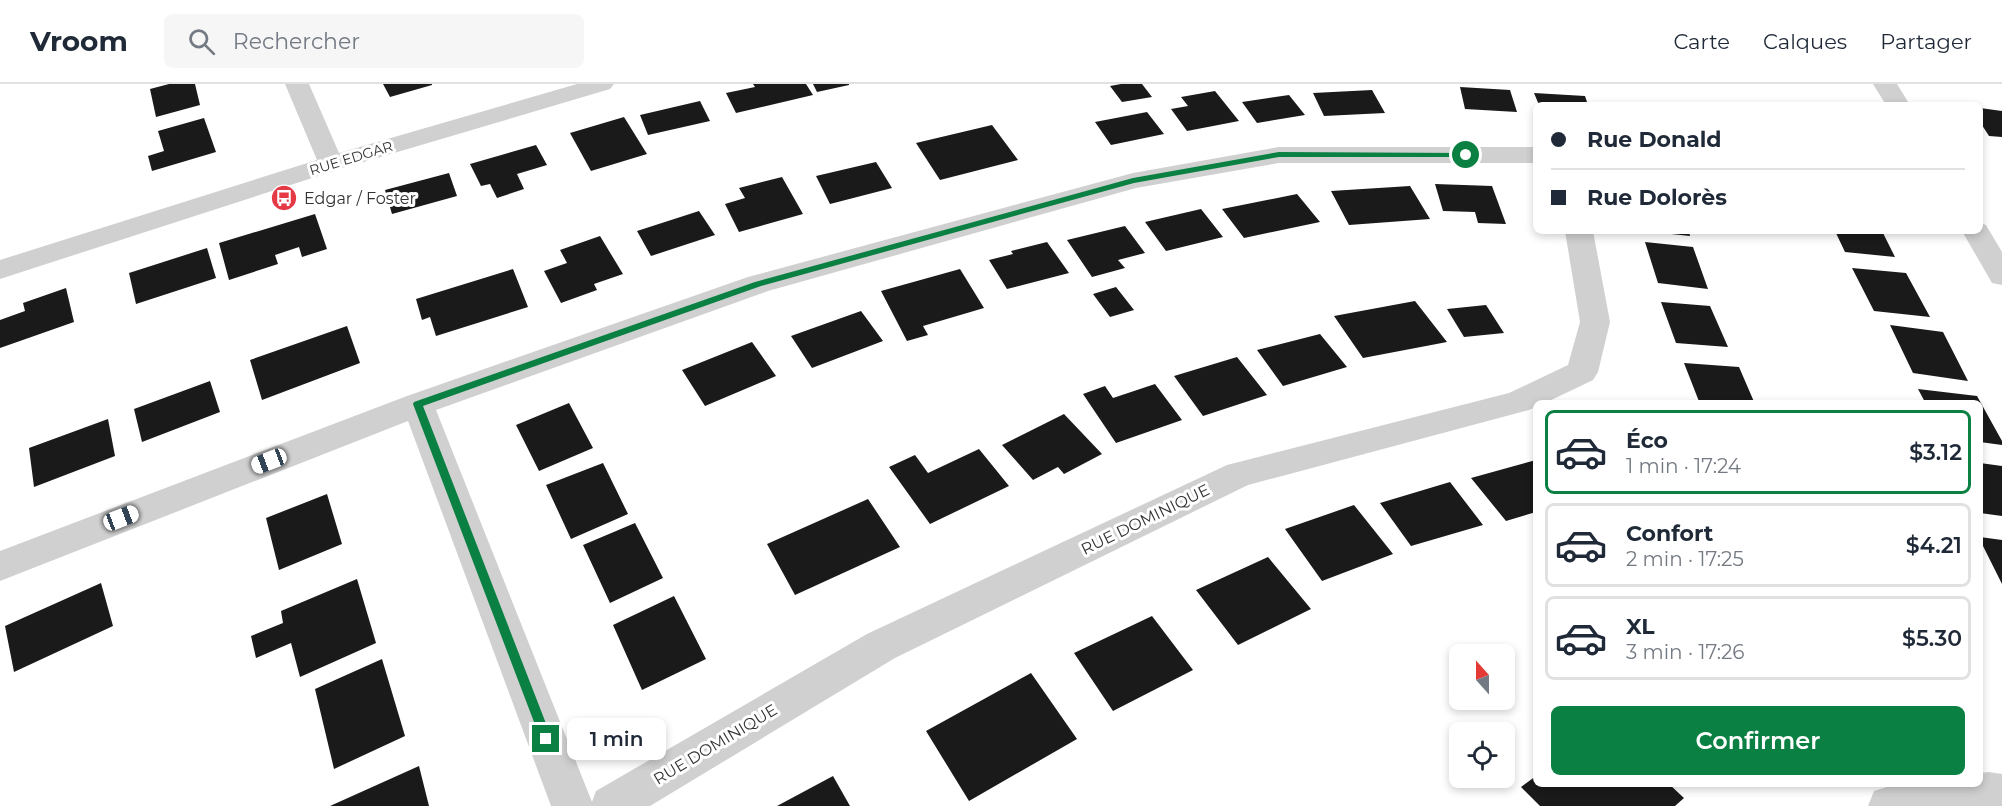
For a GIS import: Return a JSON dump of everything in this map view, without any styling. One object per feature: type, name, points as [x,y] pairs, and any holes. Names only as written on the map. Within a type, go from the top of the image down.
[{"type":"street","points":[[297,84],[331,164]]},
{"type":"street","name":"RUE EDGAR","points":[[0,270],[331,164],[602,84]]},
{"type":"street","points":[[1885,84],[1896,102]]},
{"type":"street","points":[[0,566],[418,404],[758,284],[1133,180],[1279,155],[1533,155]]},
{"type":"street","name":"RUE DOMINIQUE","points":[[611,806],[881,646],[1239,474],[1518,402],[1582,372],[1594,322],[1580,234]]},
{"type":"street","points":[[1978,234],[2002,276]]},
{"type":"street","points":[[418,404],[572,806]]},
{"type":"street","points":[[1889,806],[1989,792],[2002,794]]},
{"type":"building","points":[[169,84],[195,84],[200,105],[156,117],[150,89]]},
{"type":"building","points":[[383,84],[432,84],[432,85],[390,97]]},
{"type":"building","points":[[753,84],[806,84],[813,95],[736,113],[726,93],[755,87]]},
{"type":"building","points":[[813,84],[849,84],[849,85],[817,92]]},
{"type":"building","points":[[1142,84],[1152,97],[1122,102],[1110,86]]},
{"type":"building","points":[[1460,87],[1510,90],[1517,112],[1465,109]]},
{"type":"building","points":[[1372,90],[1385,113],[1324,116],[1313,93]]},
{"type":"building","points":[[1215,91],[1239,121],[1187,131],[1171,109],[1188,106],[1181,97]]},
{"type":"building","points":[[1534,93],[1585,96],[1587,102],[1538,102]]},
{"type":"building","points":[[1289,95],[1305,115],[1257,123],[1242,102]]},
{"type":"building","points":[[700,101],[710,121],[648,135],[640,115]]},
{"type":"building","points":[[1983,108],[2002,111],[2002,137],[1989,136],[1983,127]]},
{"type":"building","points":[[1147,112],[1164,134],[1111,145],[1095,122]]},
{"type":"building","points":[[624,117],[647,154],[591,171],[570,133]]},
{"type":"building","points":[[204,118],[216,152],[152,171],[148,156],[164,151],[158,131]]},
{"type":"building","points":[[992,125],[1018,160],[940,180],[916,143]]},
{"type":"building","points":[[536,145],[547,165],[517,174],[524,189],[497,198],[490,184],[481,186],[470,164]]},
{"type":"building","points":[[876,162],[892,188],[830,204],[816,176]]},
{"type":"building","points":[[449,173],[457,196],[392,214],[385,190]]},
{"type":"building","points":[[782,177],[803,214],[739,232],[725,204],[745,198],[739,188]]},
{"type":"building","points":[[1435,184],[1492,186],[1506,224],[1478,223],[1475,212],[1443,211]]},
{"type":"building","points":[[1410,186],[1430,219],[1349,225],[1331,191]]},
{"type":"building","points":[[1297,194],[1320,222],[1244,238],[1222,209]]},
{"type":"building","points":[[1201,209],[1223,237],[1166,251],[1145,222]]},
{"type":"building","points":[[699,211],[715,235],[651,256],[637,231]]},
{"type":"building","points":[[315,214],[327,249],[302,257],[299,247],[275,255],[278,264],[229,280],[219,243]]},
{"type":"building","points":[[1125,226],[1145,253],[1118,260],[1125,268],[1092,277],[1067,240]]},
{"type":"building","points":[[1836,234],[1884,234],[1895,257],[1845,252]]},
{"type":"building","points":[[600,236],[623,274],[594,284],[597,290],[561,303],[544,271],[567,263],[560,250]]},
{"type":"building","points":[[1047,242],[1069,273],[1007,289],[989,260],[1013,254],[1011,251]]},
{"type":"building","points":[[1645,242],[1693,247],[1708,289],[1658,283]]},
{"type":"building","points":[[207,248],[216,278],[136,304],[129,273]]},
{"type":"building","points":[[1852,268],[1906,273],[1930,317],[1874,311]]},
{"type":"building","points":[[513,269],[528,307],[436,336],[430,317],[422,320],[416,299]]},
{"type":"building","points":[[960,269],[984,308],[923,326],[928,335],[907,341],[881,291]]},
{"type":"building","points":[[1116,287],[1134,310],[1110,317],[1093,294]]},
{"type":"building","points":[[66,288],[74,322],[0,348],[0,320],[25,311],[23,303]]},
{"type":"building","points":[[1415,301],[1447,342],[1363,358],[1334,316]]},
{"type":"building","points":[[1661,302],[1710,306],[1728,347],[1676,343]]},
{"type":"building","points":[[1486,305],[1504,333],[1464,337],[1447,309]]},
{"type":"building","points":[[861,311],[883,341],[812,368],[791,336]]},
{"type":"building","points":[[1890,325],[1943,332],[1968,381],[1913,373]]},
{"type":"building","points":[[347,326],[360,363],[262,400],[250,360]]},
{"type":"building","points":[[1320,334],[1347,367],[1283,386],[1257,350]]},
{"type":"building","points":[[752,342],[776,376],[705,406],[682,370]]},
{"type":"building","points":[[1237,357],[1267,395],[1203,416],[1174,376]]},
{"type":"building","points":[[1684,363],[1739,367],[1753,400],[1698,400]]},
{"type":"building","points":[[210,381],[220,412],[142,442],[134,409]]},
{"type":"building","points":[[1155,384],[1182,420],[1116,443],[1083,394],[1105,386],[1113,398]]},
{"type":"building","points":[[1918,389],[1977,396],[1979,400],[1924,400]]},
{"type":"building","points":[[569,403],[593,448],[539,471],[516,425]]},
{"type":"building","points":[[1983,407],[2002,441],[2002,445],[1983,442]]},
{"type":"building","points":[[1064,414],[1102,454],[1064,474],[1058,467],[1033,480],[1002,445]]},
{"type":"building","points":[[108,419],[115,456],[34,487],[29,448]]},
{"type":"building","points":[[979,449],[1009,486],[930,524],[889,467],[915,455],[928,473]]},
{"type":"building","points":[[1533,461],[1533,513],[1506,521],[1471,478]]},
{"type":"building","points":[[603,463],[628,514],[571,539],[546,485]]},
{"type":"building","points":[[1983,463],[2002,466],[2002,516],[1983,513]]},
{"type":"building","points":[[1450,482],[1483,525],[1411,546],[1380,503]]},
{"type":"building","points":[[327,494],[342,544],[279,570],[266,518]]},
{"type":"building","points":[[868,499],[900,547],[795,595],[767,544]]},
{"type":"building","points":[[1354,505],[1393,554],[1322,581],[1285,529]]},
{"type":"building","points":[[635,523],[663,578],[610,603],[583,545]]},
{"type":"building","points":[[1983,537],[2002,540],[2002,584],[1983,546]]},
{"type":"building","points":[[1268,557],[1311,609],[1238,645],[1196,590]]},
{"type":"building","points":[[357,579],[376,643],[300,677],[291,643],[256,658],[251,636],[283,623],[281,611]]},
{"type":"building","points":[[101,583],[113,626],[14,672],[5,626]]},
{"type":"building","points":[[674,596],[706,659],[642,690],[613,625]]},
{"type":"building","points":[[1152,616],[1193,670],[1113,711],[1074,653]]},
{"type":"building","points":[[382,659],[405,736],[334,769],[315,689]]},
{"type":"building","points":[[1031,673],[1077,739],[969,801],[926,731]]},
{"type":"building","points":[[419,766],[429,806],[330,806]]},
{"type":"building","points":[[833,776],[850,806],[777,806]]},
{"type":"building","points":[[1533,778],[1533,787],[1672,787],[1684,798],[1675,806],[1540,806],[1521,787]]},
{"type":"place","name":"Edgar / Foster","points":[[284,198]]},
{"type":"route","points":[[546,739],[418,404],[758,284],[1133,180],[1279,155],[1466,155]]}]
